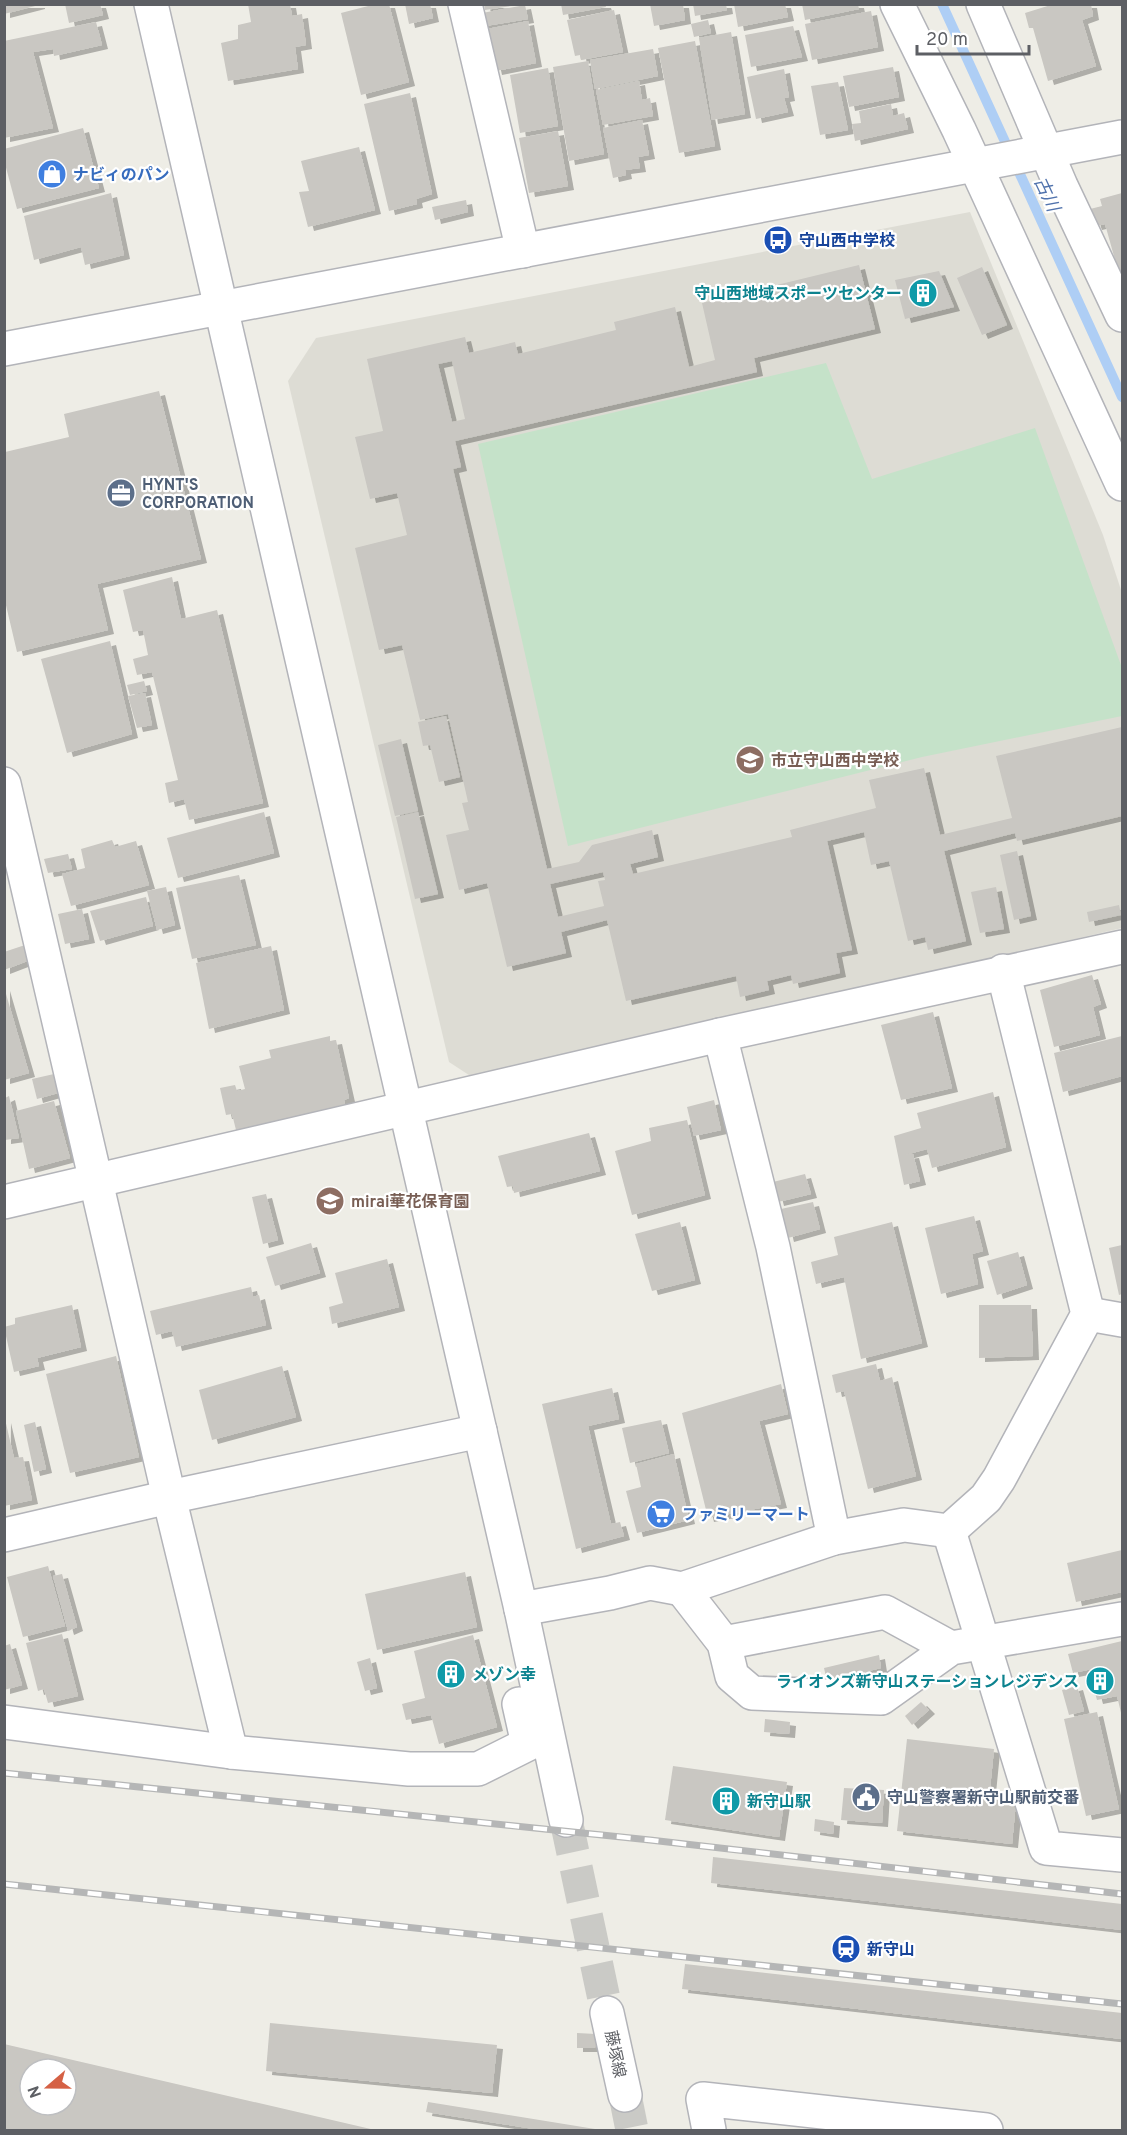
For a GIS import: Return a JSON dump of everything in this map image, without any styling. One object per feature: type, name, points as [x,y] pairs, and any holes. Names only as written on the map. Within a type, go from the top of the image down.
[{"type":"street","points":[[151,4],[404,1110],[521,1609],[566,1820]]},
{"type":"street","points":[[465,4],[523,251]]},
{"type":"street","points":[[897,4],[981,165],[1122,484]]},
{"type":"street","points":[[983,4],[1040,153],[1122,315]]},
{"type":"street","points":[[4,349],[1122,137]]},
{"type":"street","points":[[4,784],[169,1497],[231,1752]]},
{"type":"street","points":[[4,1202],[720,1035],[1003,971],[1122,947]]},
{"type":"street","points":[[521,1609],[650,1583],[682,1589],[834,1538],[904,1525],[949,1531],[986,1498],[999,1479],[1088,1314],[1003,971]]},
{"type":"street","points":[[720,1035],[773,1247],[834,1538]]},
{"type":"street","points":[[1088,1314],[1122,1320]]},
{"type":"street","points":[[4,1535],[169,1497],[480,1431]]},
{"type":"street","points":[[949,1531],[1046,1848],[1122,1855]]},
{"type":"street","points":[[682,1589],[724,1643],[732,1677],[752,1693],[880,1698],[951,1647],[983,1644],[1122,1619]]},
{"type":"street","points":[[4,1722],[231,1752],[409,1769],[478,1769],[528,1744],[507,1648],[521,1609]]},
{"type":"street","points":[[724,1643],[885,1612],[951,1647]]},
{"type":"street","name":"藤塚線","points":[[608,2013],[625,2095]]},
{"type":"street","points":[[709,2130],[703,2099],[986,2130]]},
{"type":"shaded area","name":"市立守山西中学校","points":[[970,212],[1103,535],[1122,593],[1122,928],[475,1079],[449,1062],[288,381],[316,338]]},
{"type":"green space","points":[[826,363],[872,479],[1035,428],[1122,668],[1122,716],[922,757],[568,846],[478,444]]},
{"type":"building","points":[[4,4],[39,4],[39,5],[4,14]]},
{"type":"building","points":[[65,4],[100,4],[103,15],[69,23]]},
{"type":"building","points":[[248,4],[290,4],[292,16],[302,14],[306,45],[295,47],[298,69],[228,81],[221,43],[238,39],[238,25],[251,22]]},
{"type":"building","points":[[376,4],[389,4],[409,82],[361,95],[341,13]]},
{"type":"building","points":[[405,4],[430,4],[433,18],[409,24]]},
{"type":"building","points":[[484,4],[511,4],[511,6],[485,10]]},
{"type":"building","points":[[561,4],[605,4],[606,7],[563,15]]},
{"type":"building","points":[[650,4],[683,4],[685,20],[654,26]]},
{"type":"building","points":[[693,4],[726,4],[727,10],[695,16]]},
{"type":"building","points":[[734,4],[785,4],[788,17],[738,27]]},
{"type":"building","points":[[802,4],[858,4],[859,9],[805,20]]},
{"type":"building","points":[[1054,4],[1091,4],[1093,16],[1082,20],[1096,66],[1048,81],[1033,28],[1029,28],[1025,13]]},
{"type":"building","points":[[525,5],[528,19],[479,27],[477,14]]},
{"type":"building","points":[[614,10],[623,52],[581,60],[580,55],[575,56],[567,20]]},
{"type":"building","points":[[871,11],[878,47],[812,60],[805,24]]},
{"type":"building","points":[[708,20],[711,33],[694,37],[691,24]]},
{"type":"building","points":[[528,21],[536,63],[496,71],[487,29]]},
{"type":"building","points":[[96,22],[102,45],[54,56],[53,49],[33,52],[53,128],[4,138],[4,41]]},
{"type":"building","points":[[793,26],[802,57],[751,67],[745,35]]},
{"type":"building","points":[[731,32],[745,114],[712,120],[699,38]]},
{"type":"building","points":[[695,41],[715,146],[679,153],[658,48]]},
{"type":"building","points":[[653,49],[658,76],[595,89],[590,60]]},
{"type":"building","points":[[588,61],[604,154],[569,161],[553,67]]},
{"type":"building","points":[[893,67],[899,97],[849,107],[843,76]]},
{"type":"building","points":[[548,68],[558,126],[520,133],[510,75]]},
{"type":"building","points":[[784,69],[789,97],[784,98],[788,112],[756,119],[747,77]]},
{"type":"building","points":[[639,81],[642,100],[650,98],[653,116],[603,125],[596,90]]},
{"type":"building","points":[[838,82],[848,130],[820,135],[811,86]]},
{"type":"building","points":[[410,93],[432,194],[416,199],[417,204],[389,211],[364,104]]},
{"type":"building","points":[[891,104],[893,116],[904,113],[908,129],[855,141],[852,124],[861,123],[859,111]]},
{"type":"building","points":[[642,120],[649,155],[638,157],[640,168],[625,170],[626,175],[613,178],[603,128]]},
{"type":"building","name":"ナビィのパン","points":[[83,128],[99,188],[17,209],[4,160],[4,149]]},
{"type":"building","points":[[558,131],[568,186],[529,193],[519,138]]},
{"type":"building","points":[[359,147],[375,210],[308,227],[299,192],[309,191],[301,161]]},
{"type":"building","points":[[111,193],[124,255],[85,265],[81,247],[34,260],[24,216]]},
{"type":"building","points":[[1122,193],[1122,273],[1119,274],[1105,224],[1096,226],[1090,209],[1102,206],[1100,199]]},
{"type":"building","points":[[466,200],[468,212],[435,220],[432,207]]},
{"type":"building","points":[[859,265],[875,329],[754,358],[757,372],[455,441],[461,467],[453,469],[547,869],[579,862],[592,845],[652,830],[658,857],[630,864],[633,874],[792,837],[790,830],[876,808],[869,780],[924,768],[940,835],[1012,818],[996,756],[1122,727],[1122,816],[1017,841],[1015,833],[944,851],[966,941],[928,950],[925,937],[908,941],[889,861],[871,865],[864,832],[827,841],[852,950],[836,953],[840,973],[793,984],[791,975],[767,981],[769,990],[740,997],[736,976],[626,1001],[607,920],[561,932],[566,953],[507,967],[487,883],[459,890],[446,835],[469,830],[462,803],[468,802],[448,714],[420,720],[402,645],[379,650],[355,548],[407,535],[397,493],[370,499],[355,437],[383,431],[367,359],[465,337],[469,353],[515,342],[518,354],[616,330],[614,322],[675,307],[689,367],[715,360],[702,303]],"holes":[[[452,361],[465,419],[452,422],[438,364]],[[603,872],[605,880],[598,881],[604,906],[558,917],[550,884]]]},
{"type":"building","points":[[982,267],[1007,325],[982,335],[957,278]]},
{"type":"building","name":"守山西地域スポーツセンター","points":[[939,271],[954,307],[905,319],[895,280]]},
{"type":"building","points":[[159,391],[201,559],[97,584],[108,630],[17,652],[5,601],[5,452],[69,437],[64,414]]},
{"type":"building","points":[[172,577],[181,619],[217,610],[263,803],[189,820],[184,799],[169,803],[165,783],[178,780],[152,672],[137,675],[133,659],[148,655],[143,630],[133,632],[123,590]]},
{"type":"building","points":[[110,641],[132,734],[67,753],[41,659]]},
{"type":"building","points":[[144,681],[147,691],[130,695],[127,685]]},
{"type":"building","points":[[145,693],[152,725],[137,728],[128,696]]},
{"type":"building","points":[[446,716],[460,777],[439,782],[430,745],[423,746],[418,722]]},
{"type":"building","points":[[401,739],[418,811],[395,816],[378,745]]},
{"type":"building","points":[[264,812],[274,853],[178,878],[167,838]]},
{"type":"building","points":[[418,812],[438,894],[415,899],[396,817]]},
{"type":"building","points":[[112,840],[115,847],[136,841],[149,885],[71,906],[62,874],[85,868],[81,849]]},
{"type":"building","points":[[1017,851],[1031,916],[1014,920],[1000,855]]},
{"type":"building","points":[[68,854],[72,869],[48,873],[44,859]]},
{"type":"building","points":[[239,875],[256,945],[192,959],[176,888]]},
{"type":"building","points":[[166,887],[175,925],[157,930],[147,891]]},
{"type":"building","points":[[996,887],[1004,929],[980,933],[971,892]]},
{"type":"building","points":[[146,897],[153,926],[100,941],[90,911]]},
{"type":"building","points":[[1119,905],[1121,915],[1089,922],[1087,912]]},
{"type":"building","points":[[82,909],[89,939],[65,944],[58,914]]},
{"type":"building","points":[[25,945],[30,960],[4,970],[4,952]]},
{"type":"building","points":[[271,946],[284,1010],[209,1029],[196,963]]},
{"type":"building","points":[[1092,975],[1101,1004],[1093,1007],[1100,1035],[1054,1047],[1040,990]]},
{"type":"building","points":[[4,987],[29,1073],[4,1080]]},
{"type":"building","points":[[933,1012],[952,1088],[901,1100],[881,1025]]},
{"type":"building","points":[[330,1036],[330,1041],[336,1040],[349,1098],[344,1100],[345,1104],[236,1130],[232,1114],[226,1115],[220,1088],[235,1085],[237,1091],[245,1089],[239,1066],[271,1058],[269,1050]]},
{"type":"building","points":[[1122,1036],[1122,1076],[1063,1092],[1054,1053]]},
{"type":"building","points":[[54,1074],[58,1093],[37,1099],[32,1079]]},
{"type":"building","points":[[993,1092],[1006,1147],[932,1168],[927,1149],[905,1155],[913,1154],[920,1181],[904,1185],[894,1136],[921,1128],[917,1113]]},
{"type":"building","points":[[9,1096],[19,1138],[5,1140],[5,1098]]},
{"type":"building","points":[[714,1100],[721,1130],[694,1136],[687,1107]]},
{"type":"building","points":[[54,1101],[70,1158],[29,1169],[16,1111]]},
{"type":"building","points":[[687,1120],[705,1195],[632,1215],[615,1151],[651,1141],[649,1128]]},
{"type":"building","points":[[589,1133],[600,1171],[514,1193],[513,1186],[507,1187],[498,1156]]},
{"type":"building","points":[[805,1174],[811,1194],[778,1202],[773,1182]]},
{"type":"building","points":[[266,1194],[278,1240],[263,1244],[252,1197]]},
{"type":"building","points":[[813,1202],[820,1229],[788,1238],[781,1209]]},
{"type":"building","points":[[974,1216],[983,1251],[972,1254],[978,1284],[941,1294],[925,1228]]},
{"type":"building","points":[[680,1222],[695,1280],[652,1291],[635,1234]]},
{"type":"building","points":[[892,1222],[922,1343],[861,1359],[844,1277],[816,1284],[811,1262],[838,1255],[834,1237]]},
{"type":"building","points":[[311,1243],[320,1273],[275,1286],[266,1257]]},
{"type":"building","points":[[1122,1245],[1122,1294],[1119,1295],[1109,1248]]},
{"type":"building","points":[[1018,1252],[1027,1285],[997,1295],[987,1261]]},
{"type":"building","points":[[387,1259],[399,1307],[332,1324],[329,1307],[343,1303],[335,1273]]},
{"type":"building","points":[[251,1287],[253,1297],[259,1295],[266,1325],[176,1347],[172,1331],[156,1335],[150,1311]]},
{"type":"building","points":[[72,1305],[81,1347],[37,1358],[39,1366],[14,1372],[4,1327],[15,1324],[15,1318]]},
{"type":"building","points":[[979,1305],[1031,1305],[1033,1356],[979,1358]]},
{"type":"building","points":[[116,1356],[139,1457],[70,1473],[46,1374]]},
{"type":"building","points":[[876,1364],[880,1381],[892,1377],[916,1476],[868,1489],[844,1391],[836,1393],[832,1375]]},
{"type":"building","points":[[282,1366],[296,1417],[212,1440],[199,1390]]},
{"type":"building","points":[[781,1384],[788,1414],[759,1421],[781,1504],[708,1518],[682,1413]]},
{"type":"building","points":[[612,1388],[619,1419],[588,1426],[611,1524],[620,1522],[624,1536],[576,1549],[542,1404]]},
{"type":"building","points":[[5,1419],[14,1458],[23,1457],[32,1500],[4,1506]]},
{"type":"building","points":[[661,1420],[669,1453],[630,1463],[622,1428]]},
{"type":"building","points":[[35,1422],[46,1469],[34,1472],[24,1425]]},
{"type":"building","points":[[674,1454],[689,1520],[637,1533],[626,1491],[641,1487],[636,1464]]},
{"type":"building","points":[[1122,1550],[1122,1592],[1076,1602],[1067,1563]]},
{"type":"building","points":[[48,1566],[65,1626],[23,1637],[7,1577]]},
{"type":"building","points":[[465,1572],[477,1627],[377,1650],[365,1594]]},
{"type":"building","points":[[62,1574],[77,1627],[68,1631],[53,1576]]},
{"type":"building","points":[[62,1634],[78,1696],[48,1703],[44,1689],[38,1691],[26,1643]]},
{"type":"building","name":"メゾン幸","points":[[473,1635],[497,1727],[439,1744],[431,1715],[406,1720],[402,1704],[425,1698],[414,1651]]},
{"type":"building","name":"ライオンズ新守山ステーションレジデンス","points":[[1122,1641],[1122,1717],[1117,1696],[1097,1700],[1094,1689],[1115,1683],[1114,1678],[1096,1683],[1092,1669],[1073,1673],[1068,1654]]},
{"type":"building","points":[[10,1644],[22,1685],[4,1690],[4,1646]]},
{"type":"building","points":[[879,1655],[881,1668],[827,1681],[824,1668]]},
{"type":"building","points":[[370,1658],[377,1688],[365,1691],[357,1662]]},
{"type":"building","points":[[1077,1686],[1084,1711],[1069,1715],[1062,1690]]},
{"type":"building","points":[[921,1702],[929,1710],[912,1725],[905,1716]]},
{"type":"building","points":[[1097,1712],[1119,1809],[1086,1816],[1064,1719]]},
{"type":"building","points":[[765,1719],[790,1722],[789,1734],[764,1732]]},
{"type":"building","points":[[907,1739],[994,1749],[989,1799],[1016,1802],[1012,1844],[897,1831]]},
{"type":"building","name":"新守山駅","points":[[673,1766],[787,1782],[779,1837],[665,1820]]},
{"type":"building","points":[[844,1788],[884,1790],[882,1823],[841,1820]]},
{"type":"building","points":[[815,1819],[834,1822],[833,1834],[814,1831]]},
{"type":"building","points":[[713,1857],[1122,1904],[1122,1930],[711,1883]]},
{"type":"building","points":[[685,1964],[1122,2013],[1122,2039],[682,1989]]},
{"type":"building","points":[[270,2023],[497,2045],[492,2093],[266,2071]]},
{"type":"building","points":[[577,2033],[596,2034],[595,2048],[577,2048]]},
{"type":"building","points":[[4,2044],[60,2057],[18,2057],[18,2117],[78,2117],[78,2061],[375,2130],[4,2130]]},
{"type":"building","points":[[428,2102],[595,2130],[540,2130],[426,2112]]},
{"type":"waterway","name":"古川","points":[[942,4],[1122,397]]},
{"type":"tunnel","points":[[566,1820],[607,2013]]},
{"type":"tunnel","points":[[625,2095],[632,2130]]},
{"type":"railway","points":[[4,1773],[650,1840],[1122,1894]]},
{"type":"railway","points":[[4,1884],[1122,2004]]},
{"type":"place","name":"ナビィのパン","points":[[52,174]]},
{"type":"place","name":"守山西中学校","points":[[778,240]]},
{"type":"place","name":"守山西地域スポーツセンター","points":[[923,293]]},
{"type":"place","name":"HYNT'S CORPORATION","points":[[121,493]]},
{"type":"place","name":"市立守山西中学校","points":[[750,760]]},
{"type":"place","name":"mirai華花保育園","points":[[330,1201]]},
{"type":"place","name":"ファミリーマート","points":[[661,1514]]},
{"type":"place","name":"メゾン幸","points":[[451,1674]]},
{"type":"place","name":"ライオンズ新守山ステーションレジデンス","points":[[1100,1681]]},
{"type":"place","name":"守山警察署新守山駅前交番","points":[[866,1797]]},
{"type":"place","name":"新守山駅","points":[[726,1801]]},
{"type":"place","name":"新守山","points":[[846,1949]]}]
